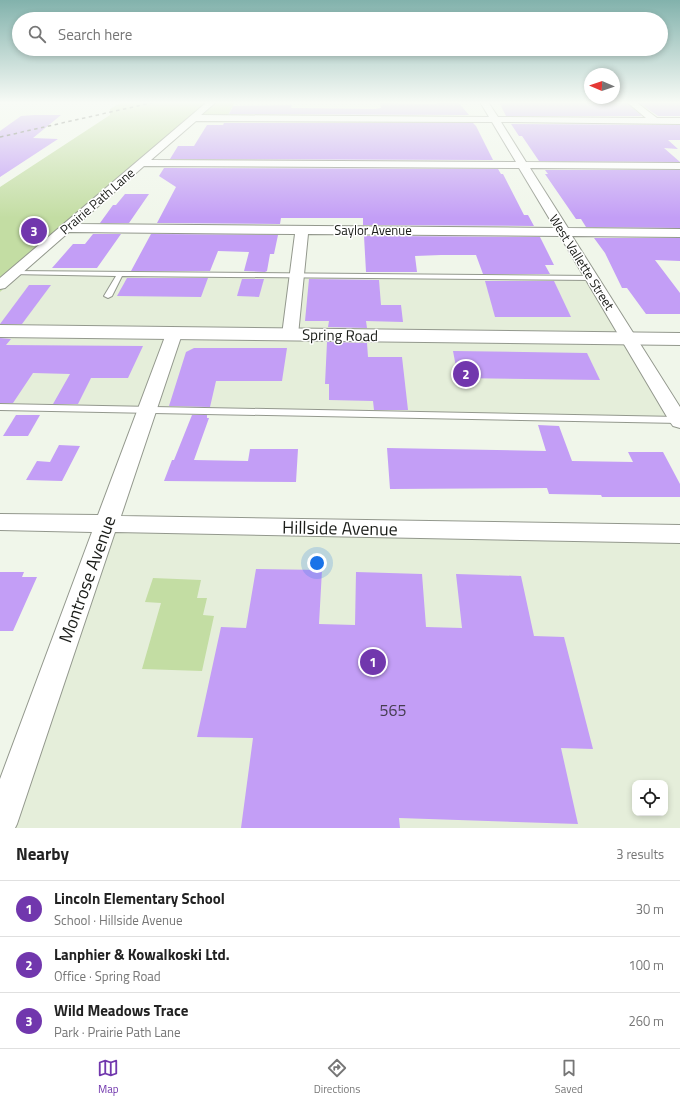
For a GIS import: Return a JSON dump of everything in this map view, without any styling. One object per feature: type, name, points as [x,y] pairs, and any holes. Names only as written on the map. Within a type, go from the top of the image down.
[{"type":"street","name":"Prairie Path Lane","points":[[0,285],[167,141]]},
{"type":"street","name":"West Vallette Street","points":[[508,141],[630,338],[640,359],[679,421]]},
{"type":"street","points":[[141,163],[680,166]]},
{"type":"street","name":"Saylor Avenue","points":[[67,228],[680,233]]},
{"type":"street","points":[[290,335],[302,230]]},
{"type":"street","name":"Spring Road","points":[[0,332],[680,339]]},
{"type":"street","name":"Montrose Avenue","points":[[0,824],[174,334]]},
{"type":"street","name":"Hillside Avenue","points":[[0,522],[680,534]]},
{"type":"lane","points":[[14,274],[593,278]]},
{"type":"lane","points":[[108,296],[120,274]]},
{"type":"lane","points":[[0,407],[679,421]]},
{"type":"shaded area","points":[[19,275],[587,278],[672,422],[0,409],[0,292]]},
{"type":"shaded area","points":[[111,532],[680,541],[680,828],[10,828]]},
{"type":"green space","points":[[71,141],[171,141],[0,292],[0,187]]},
{"type":"green space","points":[[153,578],[201,580],[197,598],[207,598],[203,615],[214,616],[202,671],[142,669],[161,603],[145,602]]},
{"type":"building","points":[[0,141],[55,141],[0,177]]},
{"type":"building","points":[[197,141],[483,141],[493,160],[170,159],[178,146],[194,146]]},
{"type":"building","points":[[525,141],[669,141],[678,149],[664,148],[680,162],[539,161]]},
{"type":"building","points":[[164,168],[498,169],[501,174],[503,174],[524,215],[528,215],[534,226],[363,225],[363,218],[281,218],[280,224],[157,223],[176,187],[159,176]]},
{"type":"building","points":[[545,170],[680,170],[680,228],[586,227],[581,219],[576,219],[545,174],[548,174]]},
{"type":"building","points":[[125,194],[149,194],[129,223],[100,223],[113,205],[116,205]]},
{"type":"building","points":[[93,234],[121,234],[97,268],[52,268],[73,244],[85,244]]},
{"type":"building","points":[[151,234],[278,235],[274,254],[270,254],[267,271],[265,272],[244,271],[249,252],[218,251],[210,271],[131,271]]},
{"type":"building","points":[[364,236],[540,237],[554,265],[545,265],[550,274],[483,274],[476,255],[441,255],[415,256],[417,272],[366,272]]},
{"type":"building","points":[[594,238],[680,238],[680,261],[655,260],[680,293],[680,314],[646,314],[627,288],[622,288],[605,253]]},
{"type":"building","points":[[127,278],[208,278],[201,297],[117,296]]},
{"type":"building","points":[[242,279],[264,279],[259,297],[237,296]]},
{"type":"building","points":[[309,279],[379,280],[381,305],[401,305],[403,322],[366,321],[367,328],[328,327],[329,321],[305,321]]},
{"type":"building","points":[[485,281],[554,281],[571,317],[495,317]]},
{"type":"building","points":[[29,285],[51,285],[22,324],[0,324]]},
{"type":"building","points":[[0,338],[11,339],[6,345],[143,346],[128,378],[91,378],[78,404],[53,404],[70,374],[33,373],[13,403],[0,403]]},
{"type":"building","points":[[327,342],[367,343],[368,357],[402,357],[408,410],[374,410],[373,401],[329,400],[329,384],[325,384]]},
{"type":"building","points":[[194,348],[287,348],[282,381],[216,381],[210,407],[169,406],[186,352]]},
{"type":"building","points":[[453,351],[587,353],[600,380],[458,378]]},
{"type":"building","points":[[16,415],[40,415],[28,436],[3,436]]},
{"type":"building","points":[[192,415],[207,415],[207,418],[209,418],[194,460],[248,461],[250,449],[298,449],[296,482],[164,481]]},
{"type":"building","points":[[538,425],[559,426],[572,461],[633,462],[628,452],[663,452],[680,484],[680,497],[602,497],[601,495],[549,494],[547,488],[390,489],[387,448],[546,451]]},
{"type":"building","points":[[59,445],[80,446],[62,481],[26,480],[37,461],[50,462]]},
{"type":"building","points":[[256,569],[322,570],[319,624],[355,625],[356,572],[422,574],[426,627],[462,628],[456,574],[521,576],[534,636],[564,637],[593,749],[561,748],[578,824],[399,818],[400,828],[241,828],[253,738],[197,737],[221,627],[246,628]]},
{"type":"building","points":[[0,572],[24,572],[22,577],[37,577],[13,631],[0,631]]},
{"type":"place","name":"Wild Meadows Trace","points":[[34,231]]},
{"type":"place","name":"Lanphier & Kowalkoski Ltd.","points":[[466,374]]},
{"type":"place","name":"Lincoln Elementary School","points":[[373,662]]}]
